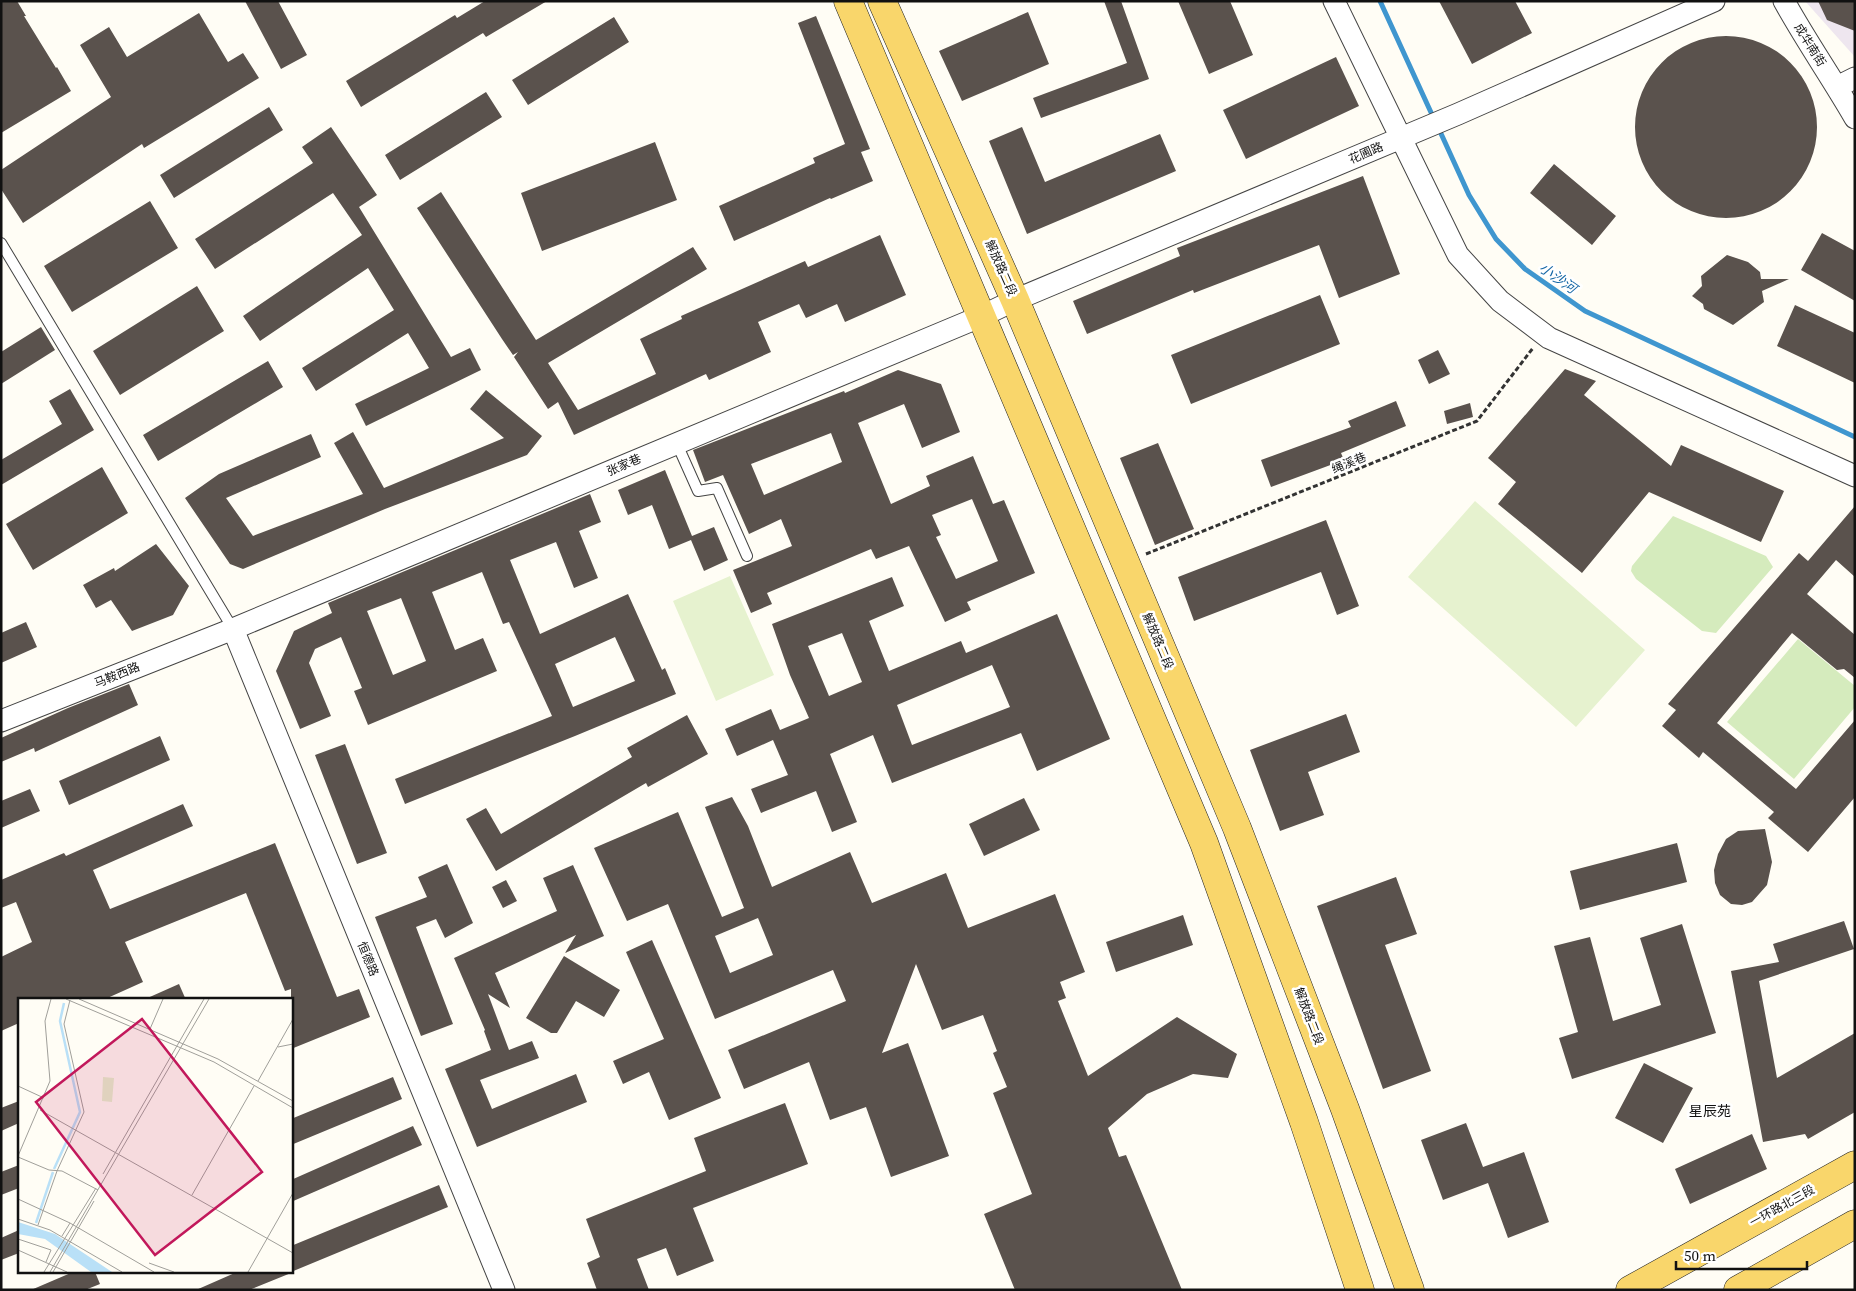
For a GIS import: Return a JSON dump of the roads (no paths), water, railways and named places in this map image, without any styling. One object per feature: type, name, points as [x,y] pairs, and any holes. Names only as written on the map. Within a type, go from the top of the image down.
[{"type":"main road","points":[[848,1],[1204,843],[1304,1122],[1360,1290]]},
{"type":"main road","name":"解放路二段","points":[[882,1],[1015,300],[1237,828],[1342,1100],[1410,1290]]},
{"type":"main road","name":"一环路北三段","points":[[1630,1290],[1855,1165]]},
{"type":"main road","points":[[1740,1289],[1855,1224]]},
{"type":"street","points":[[1334,1],[1408,135],[1458,256],[1500,301],[1549,338],[1855,476]]},
{"type":"street","name":"花圃路","points":[[1015,300],[1458,114],[1714,1]]},
{"type":"street","name":"成华南街","points":[[1784,1],[1806,41],[1846,83],[1855,118]]},
{"type":"street","name":"张家巷","points":[[232,629],[982,316],[1015,300]]},
{"type":"street","name":"马鞍西路","points":[[1,721],[232,629]]},
{"type":"street","name":"恒德路","points":[[232,629],[504,1290]]},
{"type":"lane","points":[[1,242],[232,629]]},
{"type":"lane","points":[[677,444],[698,491],[717,488],[747,556]]},
{"type":"waterway","name":"小沙河","points":[[1380,1],[1434,119]]},
{"type":"waterway","name":"小沙河","points":[[1438,127],[1469,195],[1496,239],[1525,269],[1585,311],[1855,437]]},
{"type":"district","name":"星辰苑","points":[[1710,1111]]}]
